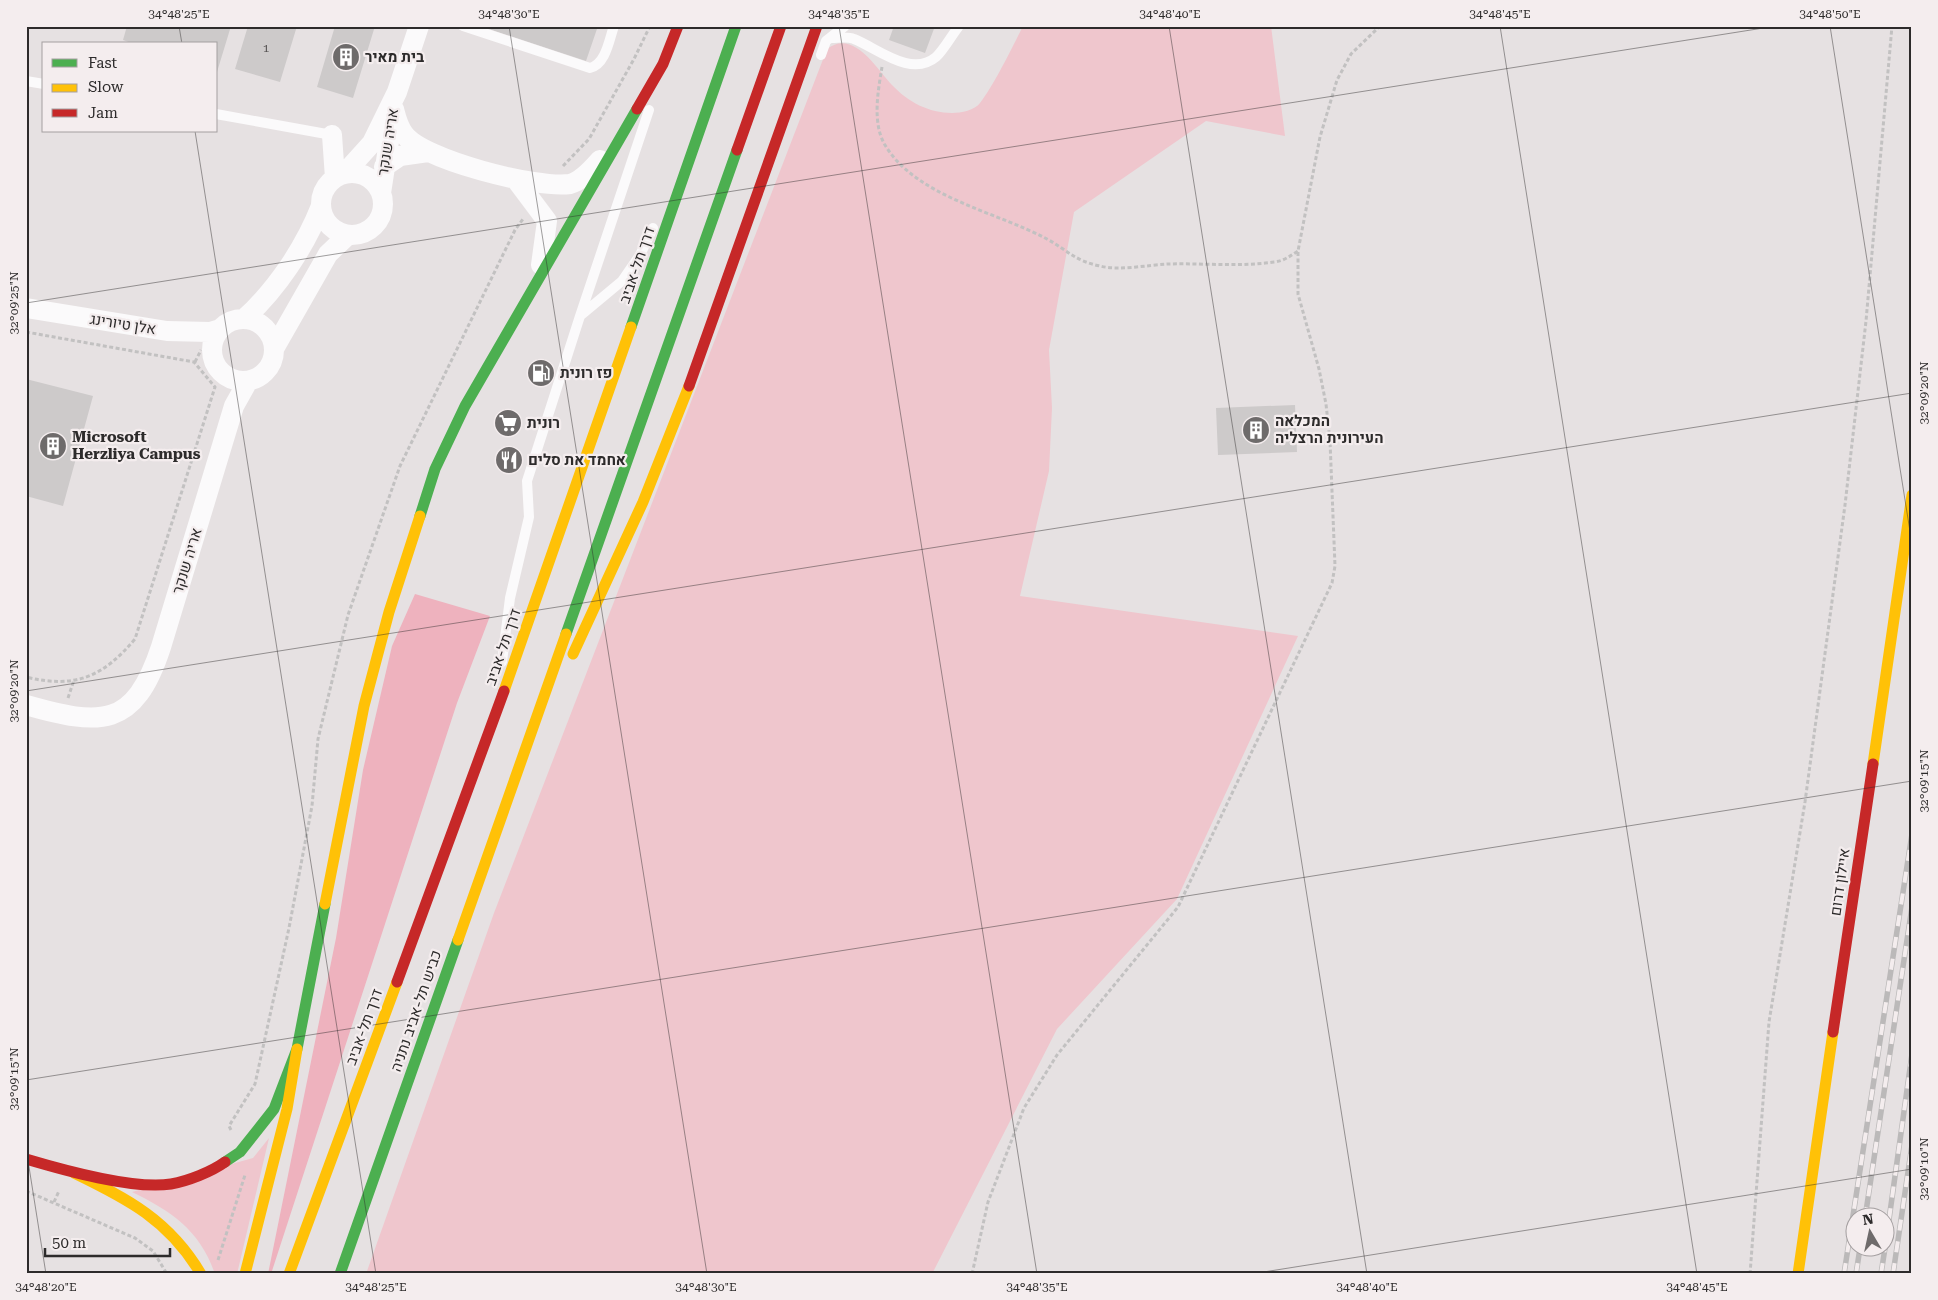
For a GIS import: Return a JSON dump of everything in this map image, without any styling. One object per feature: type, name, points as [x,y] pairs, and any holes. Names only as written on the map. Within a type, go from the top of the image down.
[{"type":"main road","points":[[245,1274],[287,1109],[296,1049],[364,706],[389,612],[435,469],[465,406],[664,64],[678,26]]},
{"type":"main road","name":"דרך תל-אביב","points":[[289,1274],[497,711],[736,26]]},
{"type":"main road","points":[[521,758],[781,26]]},
{"type":"main road","points":[[521,758],[611,579],[692,376],[817,26]]},
{"type":"main road","name":"איילון דרום","points":[[1798,1274],[1912,495]]},
{"type":"main road","name":"כביש תל-אביב נתניה","points":[[340,1274],[521,758]]},
{"type":"main road","points":[[26,1159],[74,1173],[140,1183],[171,1184],[216,1169],[240,1152],[274,1108],[296,1049]]},
{"type":"main road","points":[[74,1173],[120,1196],[161,1221],[180,1239],[201,1274]]},
{"type":"street","name":"אריה שנקר","points":[[381,193],[396,100],[419,26]]},
{"type":"street","name":"אריה שנקר","points":[[340,176],[372,143],[396,100]]},
{"type":"street","points":[[396,100],[404,135],[428,152],[516,180],[548,184],[571,184],[588,174],[626,132]]},
{"type":"street","points":[[332,135],[340,176]]},
{"type":"street","points":[[384,167],[400,156],[428,152]]},
{"type":"street","points":[[244,319],[262,302],[311,232],[321,206],[324,190],[340,176],[362,175],[376,185],[381,193],[382,211],[379,220],[366,232],[348,235],[332,228],[322,214],[321,206]]},
{"type":"street","points":[[516,180],[547,221],[544,253],[537,283]]},
{"type":"street","points":[[274,347],[328,254],[348,235]]},
{"type":"street","name":"אלן טיורינג","points":[[26,308],[167,331],[210,332],[220,329]]},
{"type":"street","points":[[244,319],[261,324],[272,338],[274,347],[274,356],[265,372],[248,381],[230,378],[218,367],[212,352],[213,344],[220,329],[235,320],[244,319]]},
{"type":"street","name":"אריה שנקר","points":[[26,705],[82,719],[97,718],[129,706],[146,685],[153,670],[234,406],[248,381]]},
{"type":"lane","points":[[463,26],[590,68],[597,66],[602,60],[614,26]]},
{"type":"lane","points":[[817,65],[826,41],[845,26]]},
{"type":"lane","points":[[831,38],[854,39],[893,59],[908,64],[923,62],[936,57],[959,26]]},
{"type":"lane","points":[[497,711],[510,598],[529,517],[527,481],[664,64]]},
{"type":"lane","points":[[26,81],[42,84]]},
{"type":"lane","points":[[738,251],[803,98]]},
{"type":"lane","points":[[218,114],[332,135]]},
{"type":"lane","points":[[580,316],[622,281],[640,255],[701,128]]},
{"type":"path","points":[[548,184],[589,139],[634,59],[650,26]]},
{"type":"path","points":[[972,1274],[988,1202],[1024,1108],[1057,1056],[1178,907],[1332,583],[1335,566],[1330,442],[1326,404],[1319,369],[1298,294],[1298,251],[1320,137],[1337,80],[1351,54],[1380,26]]},
{"type":"path","points":[[1750,1274],[1769,1022],[1805,802],[1845,505],[1866,321],[1892,26]]},
{"type":"path","points":[[883,64],[879,95],[878,128],[886,146],[901,163],[922,180],[953,199],[1047,239],[1079,261],[1102,267],[1244,264],[1275,262],[1286,259],[1298,251]]},
{"type":"path","points":[[26,332],[194,362],[215,387],[135,639],[120,657],[100,672],[83,678],[48,683],[26,678]]},
{"type":"path","points":[[26,1191],[134,1238],[153,1251],[167,1274]]},
{"type":"shaded area","points":[[1023,26],[1271,26],[1285,136],[1206,121],[1074,212],[1049,350],[1052,408],[1049,471],[1020,596],[1298,636],[1177,899],[1057,1029],[932,1274],[366,1274],[494,913],[827,49],[837,44],[855,47],[872,61],[905,97],[927,109],[952,113],[971,109],[980,103],[997,77]]},
{"type":"shaded area","points":[[415,594],[490,616],[457,703],[271,1274],[268,1274],[336,938],[363,770],[392,646]]},
{"type":"shaded area","points":[[269,1138],[237,1274],[215,1274],[201,1245],[182,1224],[159,1207],[132,1192],[253,1158]]},
{"type":"building","points":[[127,26],[231,26],[218,69],[218,42],[128,42],[123,40]]},
{"type":"building","points":[[248,26],[297,26],[280,82],[235,69]]},
{"type":"building","name":"בית מאיר","points":[[335,26],[375,26],[353,98],[317,87]]},
{"type":"building","points":[[480,26],[598,26],[586,61]]},
{"type":"building","points":[[894,26],[935,26],[925,53],[889,40]]},
{"type":"building","name":"Microsoft Herzliya Campus","points":[[26,379],[93,396],[63,506],[26,496]]},
{"type":"building","name":"המכלאה העירונית הרצליה","points":[[1295,405],[1297,452],[1218,455],[1216,408]]},
{"type":"railway","points":[[1844,1274],[1912,834]]},
{"type":"railway","points":[[1867,1208],[1912,907]]},
{"type":"railway","points":[[1891,1208],[1912,1054]]},
{"type":"railway","points":[[1893,1274],[1912,1145]]},
{"type":"railway","points":[[1856,1274],[1858,1258]]},
{"type":"railway","points":[[1881,1274],[1883,1258]]},
{"type":"traffic: fast","points":[[631,327],[736,26]]},
{"type":"traffic: fast","points":[[420,516],[435,469],[465,406],[637,109]]},
{"type":"traffic: fast","points":[[566,634],[737,150]]},
{"type":"traffic: fast","points":[[225,1162],[240,1152],[274,1109],[297,1049],[325,904]]},
{"type":"traffic: fast","points":[[340,1274],[458,940]]},
{"type":"traffic: slow","points":[[504,691],[631,327]]},
{"type":"traffic: slow","points":[[573,654],[643,502],[689,386]]},
{"type":"traffic: slow","points":[[1873,764],[1912,495]]},
{"type":"traffic: slow","points":[[325,904],[364,706],[389,612],[420,516]]},
{"type":"traffic: slow","points":[[458,940],[566,634]]},
{"type":"traffic: slow","points":[[289,1274],[397,982]]},
{"type":"traffic: slow","points":[[1798,1274],[1833,1032]]},
{"type":"traffic: slow","points":[[245,1274],[287,1109],[297,1049]]},
{"type":"traffic: slow","points":[[74,1173],[112,1192],[146,1213],[175,1239],[189,1255],[201,1274]]},
{"type":"traffic: jam","points":[[637,109],[663,64],[678,26]]},
{"type":"traffic: jam","points":[[737,150],[781,26]]},
{"type":"traffic: jam","points":[[689,386],[817,26]]},
{"type":"traffic: jam","points":[[397,982],[504,691]]},
{"type":"traffic: jam","points":[[1833,1032],[1873,764]]},
{"type":"traffic: jam","points":[[26,1159],[98,1178],[118,1182],[155,1185],[178,1183],[225,1162]]},
{"type":"place","name":"בית מאיר","points":[[346,57]]},
{"type":"place","name":"פז רונית","points":[[541,373]]},
{"type":"place","name":"רונית","points":[[508,423]]},
{"type":"place","name":"המכלאה העירונית הרצליה","points":[[1256,430]]},
{"type":"place","name":"Microsoft Herzliya Campus","points":[[53,446]]},
{"type":"place","name":"אחמד את סלים","points":[[509,460]]}]
